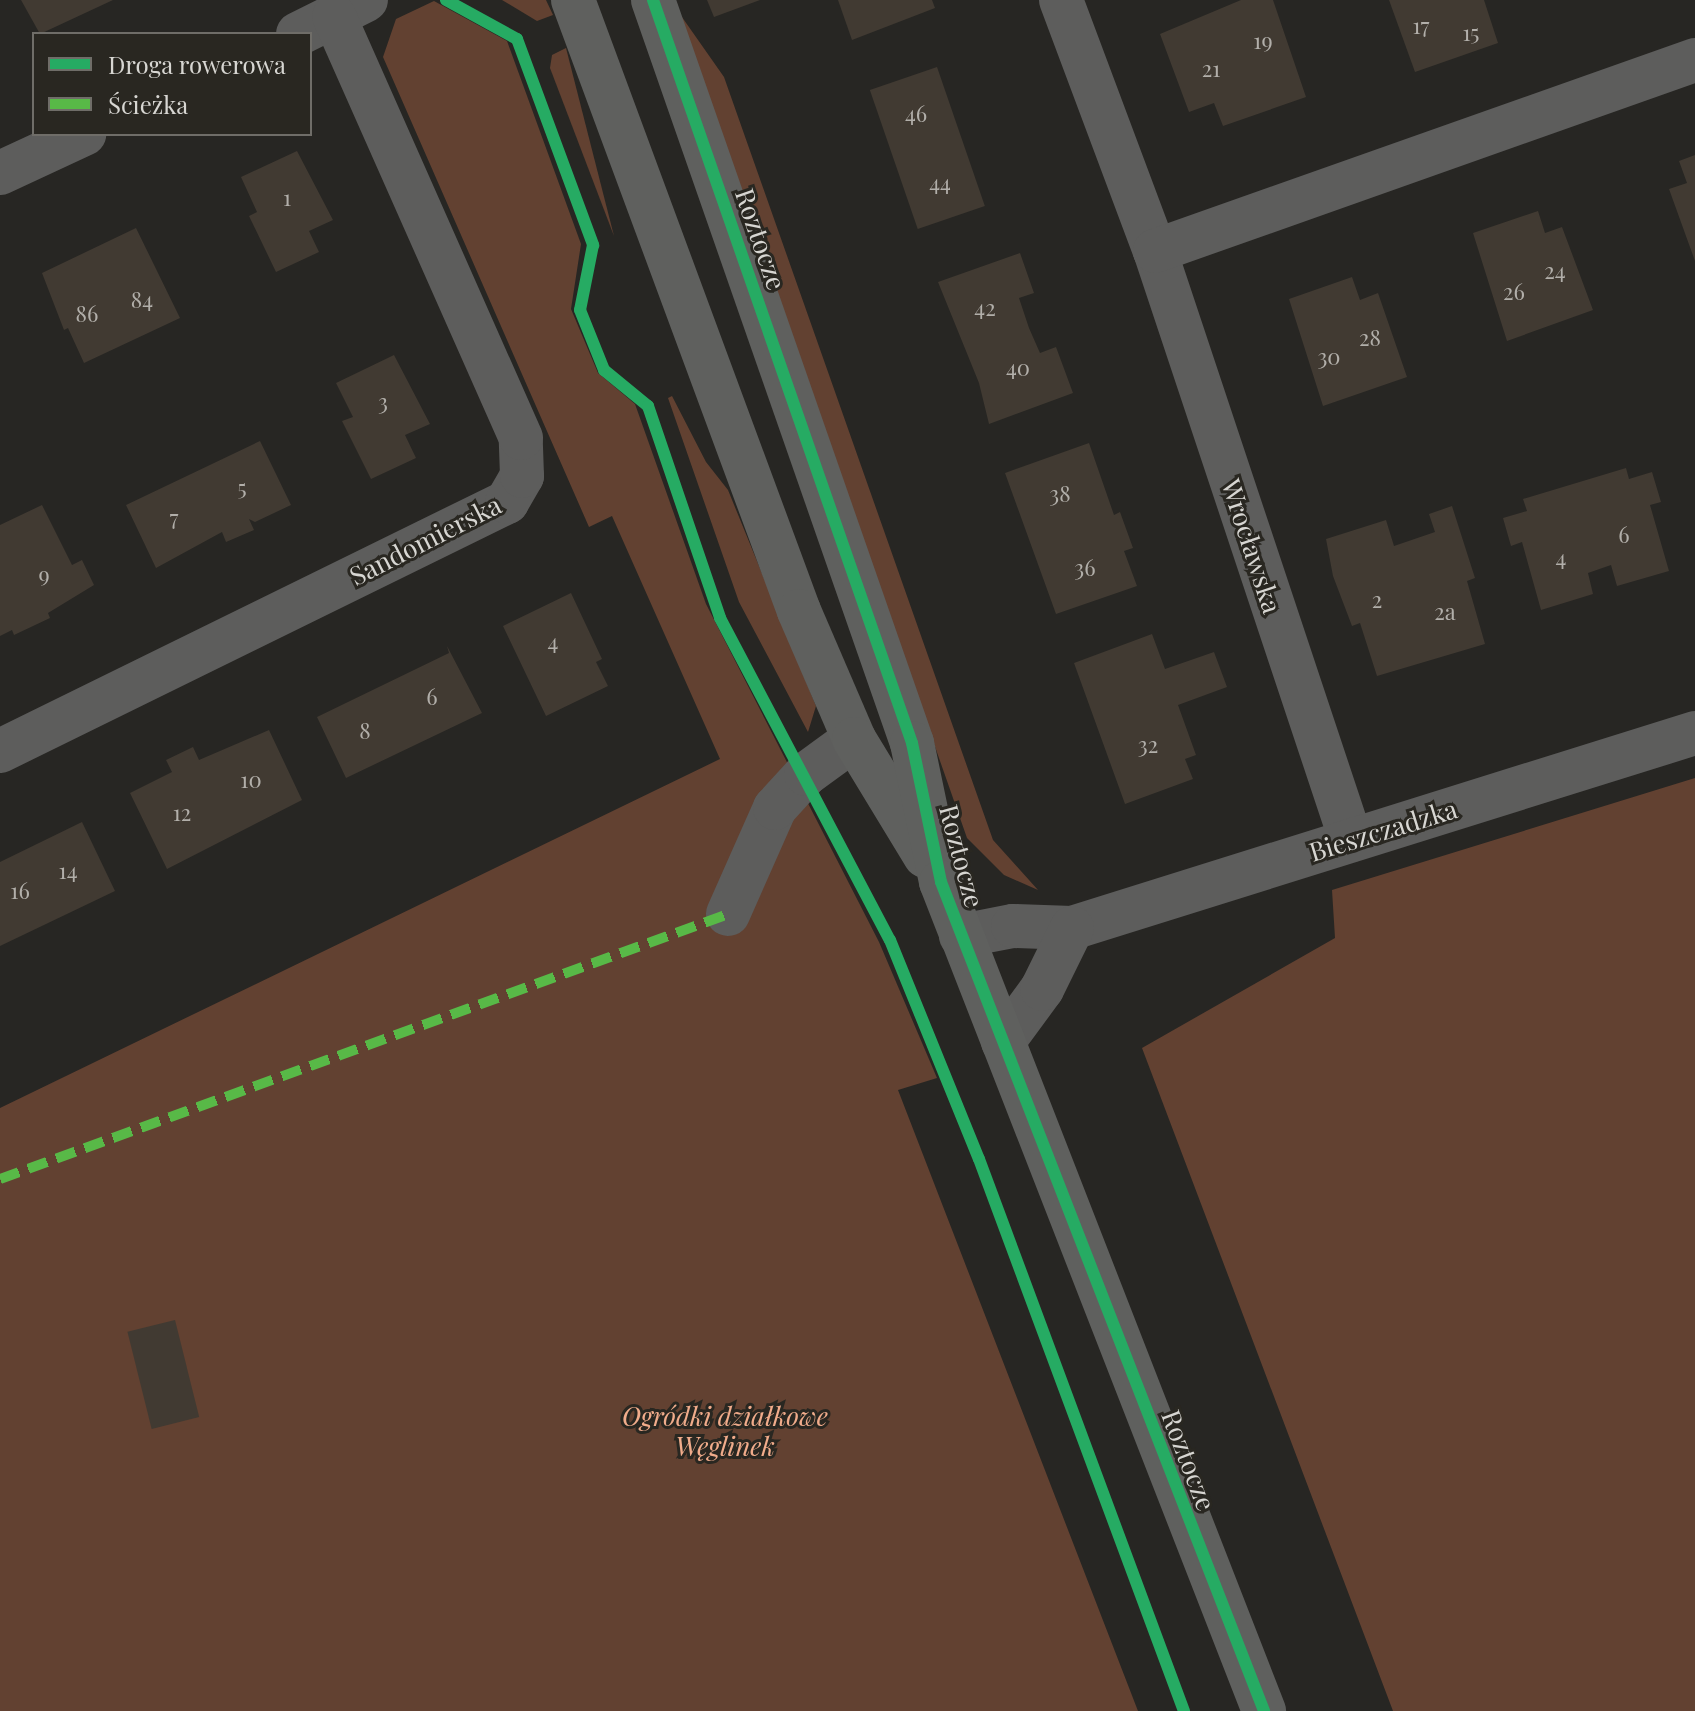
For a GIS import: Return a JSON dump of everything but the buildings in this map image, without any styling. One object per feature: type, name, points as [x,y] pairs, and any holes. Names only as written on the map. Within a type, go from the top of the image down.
[{"type":"street","name":"Roztocze","points":[[573,0],[754,500],[854,739],[941,882]]},
{"type":"street","name":"Roztocze","points":[[653,0],[912,743],[941,882],[1264,1711]]},
{"type":"street","name":"Wrocławska","points":[[1061,0],[1155,251],[1351,840]]},
{"type":"street","name":"Sandomierska","points":[[0,751],[507,502],[522,476],[521,438],[333,17]]},
{"type":"street","points":[[1155,251],[1695,60]]},
{"type":"street","points":[[0,173],[80,136]]},
{"type":"street","name":"Bieszczadzka","points":[[961,936],[1013,926],[1072,928],[1695,733]]},
{"type":"street","points":[[728,914],[775,808],[806,774],[854,739]]},
{"type":"street","points":[[1003,1042],[1042,989],[1072,928]]},
{"type":"green space","points":[[502,0],[546,0],[553,15],[537,21]]},
{"type":"green space","name":"Ogródki działkowe Węglinek","points":[[434,1],[507,41],[581,244],[571,309],[598,373],[635,404],[706,604],[879,942],[937,1078],[898,1090],[1138,1711],[0,1711],[0,1108],[720,759],[612,516],[589,527],[383,57],[396,19]]},
{"type":"green space","points":[[677,10],[724,77],[993,840],[1038,890],[1004,875],[967,838]]},
{"type":"green space","points":[[566,48],[614,236],[550,68],[552,55]]},
{"type":"green space","points":[[672,396],[706,462],[728,490],[816,706],[808,732],[739,602],[668,398]]},
{"type":"green space","points":[[1695,778],[1695,1711],[1393,1711],[1142,1048],[1335,938],[1332,890]]},
{"type":"marked path","points":[[0,1179],[728,914]]},
{"type":"cycle path","points":[[446,0],[517,39],[593,245],[580,310],[604,370],[648,406],[720,618],[890,940],[979,1159],[1184,1711]]},
{"type":"cycle path","points":[[653,0],[912,743],[941,882],[1264,1711]]}]
